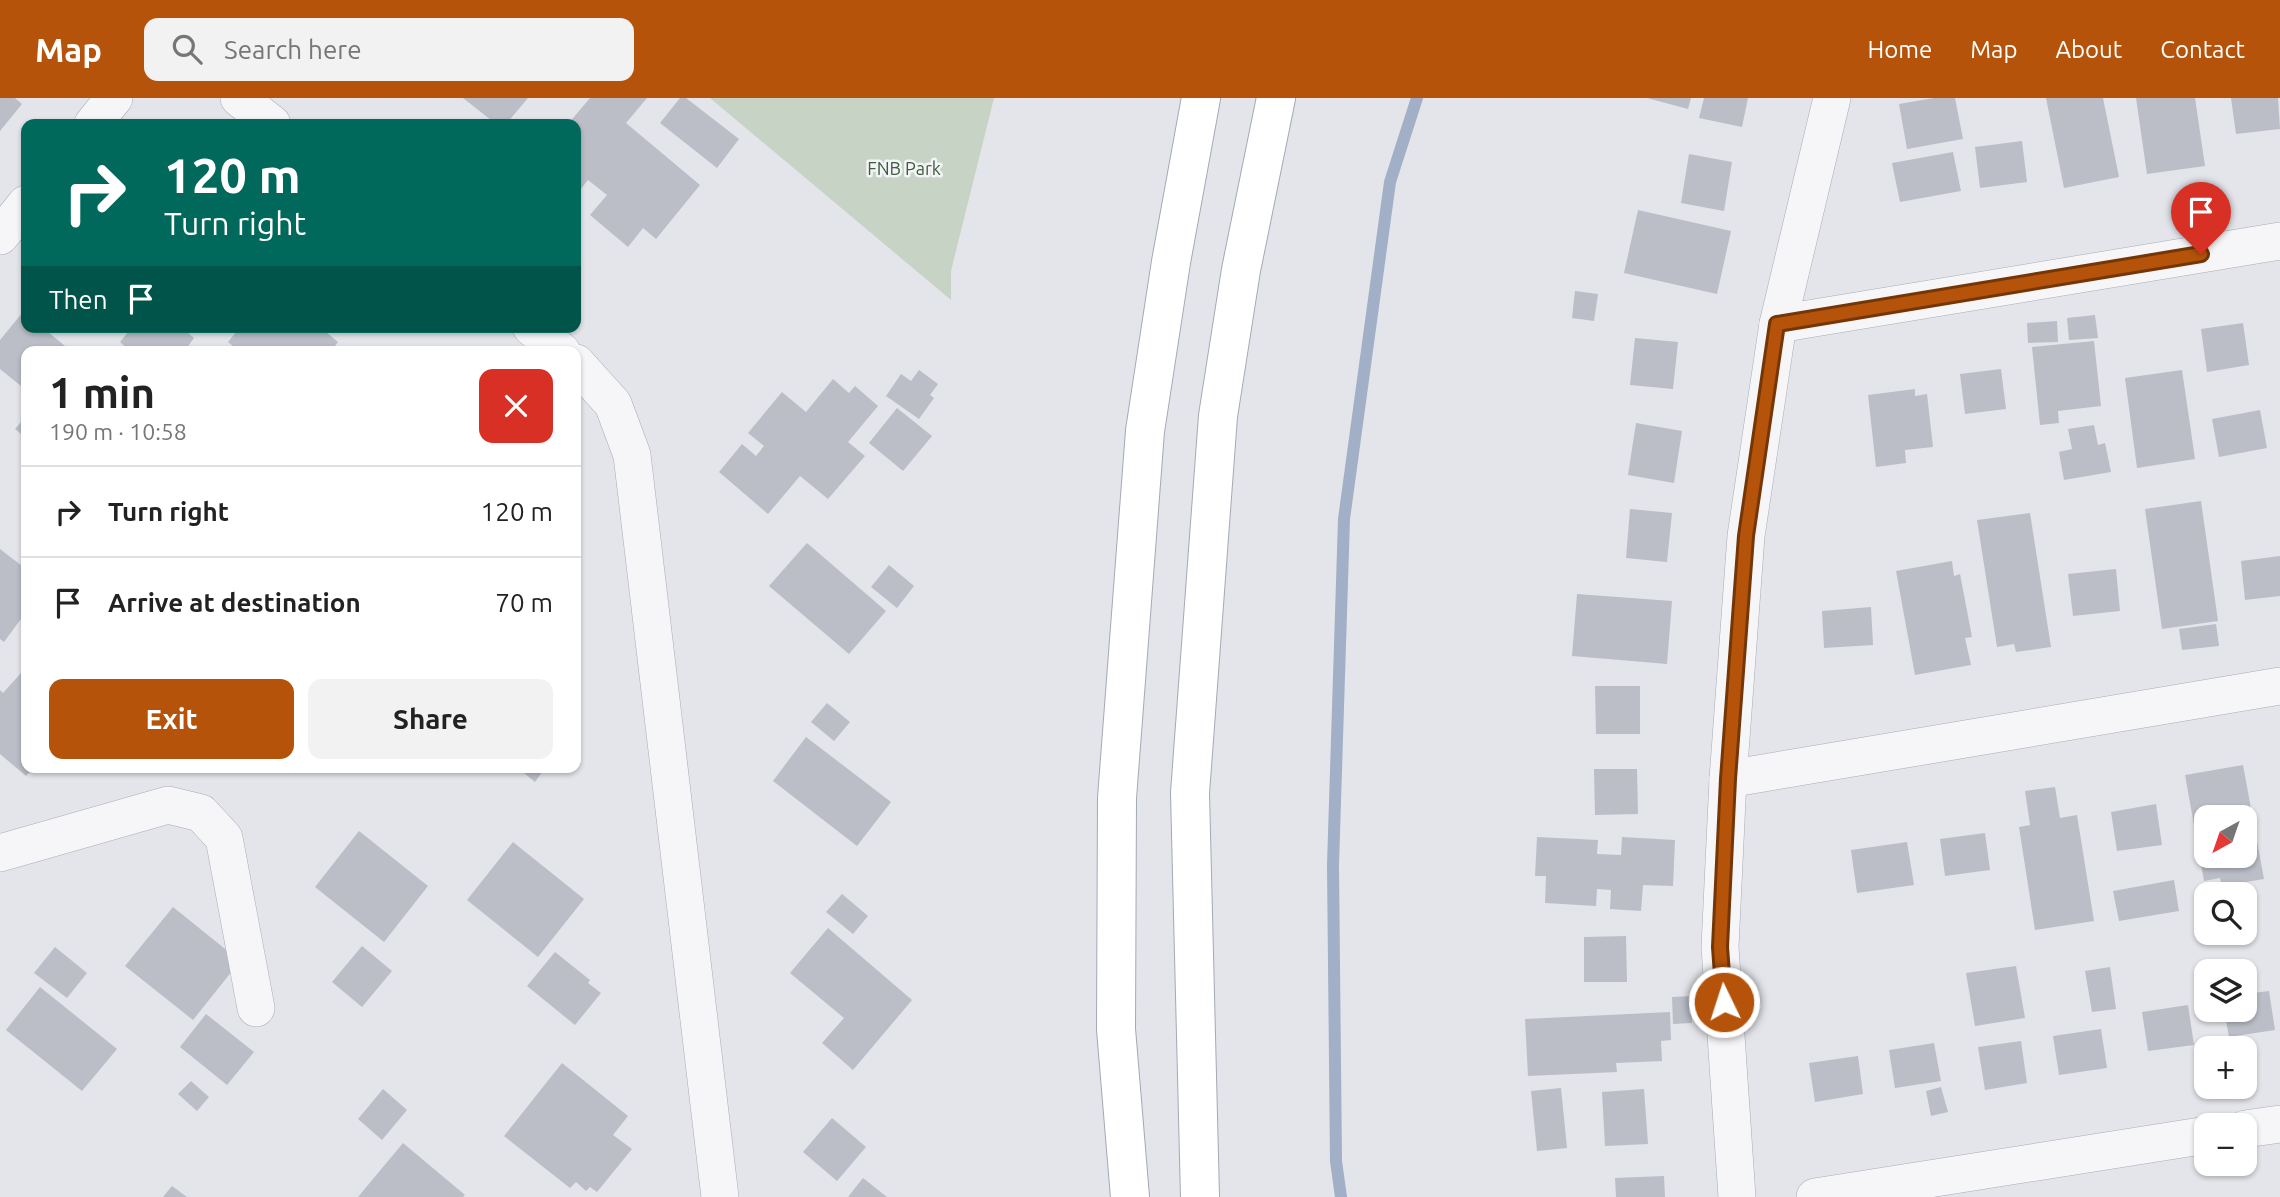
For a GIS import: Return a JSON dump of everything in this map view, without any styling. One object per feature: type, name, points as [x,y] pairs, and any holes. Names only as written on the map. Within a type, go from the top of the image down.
[{"type":"main road","points":[[1130,1197],[1116,1029],[1117,798],[1145,431],[1171,262],[1202,98]]},
{"type":"main road","points":[[1200,1197],[1190,793],[1218,416],[1241,270],[1276,98]]},
{"type":"street","points":[[97,119],[114,98]]},
{"type":"street","points":[[239,98],[266,119]]},
{"type":"street","points":[[1737,1197],[1720,947],[1728,779],[1746,536],[1777,324],[1832,98]]},
{"type":"street","points":[[0,236],[21,210]]},
{"type":"street","points":[[1777,324],[2280,241]]},
{"type":"street","points":[[538,333],[555,346]]},
{"type":"street","points":[[581,369],[612,404],[632,455],[720,1197]]},
{"type":"street","points":[[1728,779],[2280,686]]},
{"type":"street","points":[[0,853],[168,805],[201,813],[224,838],[256,1008]]},
{"type":"street","points":[[2257,1127],[2280,1124]]},
{"type":"street","points":[[1815,1197],[2194,1137]]},
{"type":"green space","name":"FNB Park","points":[[710,98],[994,98],[951,271],[951,300]]},
{"type":"building","points":[[0,98],[15,98],[22,104],[0,131]]},
{"type":"building","points":[[463,98],[528,98],[510,119],[490,119]]},
{"type":"building","points":[[590,98],[647,98],[626,123],[700,185],[656,239],[643,228],[628,247],[590,215],[607,195],[588,180],[581,189],[581,119],[572,119]]},
{"type":"building","points":[[680,98],[686,98],[739,139],[717,168],[660,123]]},
{"type":"building","points":[[1647,98],[1691,98],[1688,109]]},
{"type":"building","points":[[1704,98],[1748,98],[1742,127],[1699,118]]},
{"type":"building","points":[[1934,98],[1955,98],[1963,139],[1907,149],[1899,104]]},
{"type":"building","points":[[2046,98],[2103,98],[2119,177],[2064,188]]},
{"type":"building","points":[[2136,98],[2195,98],[2205,166],[2147,174]]},
{"type":"building","points":[[2231,98],[2278,98],[2280,129],[2236,134]]},
{"type":"building","points":[[2022,141],[2027,182],[1980,188],[1975,147]]},
{"type":"building","points":[[1953,152],[1961,191],[1900,202],[1892,163]]},
{"type":"building","points":[[1689,154],[1732,162],[1724,211],[1681,203]]},
{"type":"building","points":[[1638,210],[1731,231],[1717,294],[1624,273]]},
{"type":"building","points":[[1575,291],[1598,294],[1594,321],[1572,318]]},
{"type":"building","points":[[21,314],[21,333],[49,333],[65,346],[21,346],[21,386],[0,369],[0,340]]},
{"type":"building","points":[[2095,315],[2098,338],[2069,340],[2067,318]]},
{"type":"building","points":[[2057,321],[2058,342],[2028,343],[2027,323]]},
{"type":"building","points":[[2243,323],[2249,365],[2207,372],[2201,329]]},
{"type":"building","points":[[127,333],[188,333],[194,338],[188,346],[124,346],[120,342]]},
{"type":"building","points":[[235,333],[327,333],[338,342],[335,346],[233,346],[228,342]]},
{"type":"building","points":[[1635,338],[1678,342],[1673,389],[1630,385]]},
{"type":"building","points":[[2094,341],[2101,406],[2058,411],[2059,423],[2040,425],[2032,347]]},
{"type":"building","points":[[2001,369],[2006,409],[1965,414],[1960,374]]},
{"type":"building","points":[[919,370],[938,384],[930,395],[934,398],[919,419],[886,396],[901,374],[911,381]]},
{"type":"building","points":[[2182,370],[2195,459],[2137,468],[2125,378]]},
{"type":"building","points":[[833,379],[849,393],[855,386],[878,406],[848,442],[865,456],[828,499],[800,476],[768,514],[719,472],[742,444],[756,456],[764,446],[748,433],[782,392],[806,412]]},
{"type":"building","points":[[1915,389],[1915,396],[1927,394],[1933,447],[1905,450],[1906,463],[1876,467],[1868,395]]},
{"type":"building","points":[[897,408],[932,436],[903,471],[869,443]]},
{"type":"building","points":[[2260,410],[2267,448],[2219,457],[2212,419]]},
{"type":"building","points":[[21,422],[21,434],[15,429]]},
{"type":"building","points":[[1636,423],[1682,431],[1674,483],[1628,475]]},
{"type":"building","points":[[2094,425],[2098,445],[2105,443],[2111,472],[2064,480],[2059,452],[2072,449],[2068,429]]},
{"type":"building","points":[[2201,501],[2218,621],[2162,629],[2145,509]]},
{"type":"building","points":[[1630,509],[1672,513],[1667,562],[1626,558]]},
{"type":"building","points":[[2030,513],[2051,647],[2016,652],[2014,644],[1997,647],[1977,520]]},
{"type":"building","points":[[807,543],[886,611],[849,654],[769,586]]},
{"type":"building","points":[[0,549],[21,565],[21,619],[4,642],[0,639]]},
{"type":"building","points":[[2280,556],[2280,596],[2245,600],[2241,561]]},
{"type":"building","points":[[1952,561],[1954,576],[1960,574],[1972,637],[1965,638],[1971,665],[1915,675],[1896,571]]},
{"type":"building","points":[[889,565],[914,586],[897,608],[871,587]]},
{"type":"building","points":[[2116,569],[2120,611],[2073,616],[2068,574]]},
{"type":"building","points":[[1577,594],[1672,601],[1667,664],[1572,656]]},
{"type":"building","points":[[1871,607],[1873,645],[1824,648],[1822,611]]},
{"type":"building","points":[[2216,624],[2219,646],[2182,650],[2179,629]]},
{"type":"building","points":[[21,673],[21,772],[0,754],[0,690],[3,693]]},
{"type":"building","points":[[1595,686],[1640,686],[1640,734],[1596,734]]},
{"type":"building","points":[[827,703],[850,722],[834,741],[811,722]]},
{"type":"building","points":[[806,737],[891,802],[857,846],[773,781]]},
{"type":"building","points":[[2243,765],[2250,805],[2194,805],[2194,825],[2185,775]]},
{"type":"building","points":[[1594,769],[1637,769],[1638,814],[1595,815]]},
{"type":"building","points":[[524,773],[541,773],[535,782]]},
{"type":"building","points":[[2055,787],[2060,818],[2077,815],[2094,921],[2035,930],[2019,827],[2030,825],[2025,791]]},
{"type":"building","points":[[2156,804],[2162,845],[2117,851],[2111,812]]},
{"type":"building","points":[[359,831],[428,886],[384,942],[315,887]]},
{"type":"building","points":[[1985,833],[1990,870],[1945,876],[1940,839]]},
{"type":"building","points":[[1537,837],[1598,840],[1597,854],[1621,855],[1622,837],[1675,840],[1673,886],[1643,885],[1641,911],[1610,909],[1611,890],[1597,889],[1596,906],[1545,903],[1546,876],[1535,876]]},
{"type":"building","points":[[513,842],[584,899],[538,957],[467,900]]},
{"type":"building","points":[[1907,842],[1914,885],[1857,893],[1851,850]]},
{"type":"building","points":[[2258,846],[2264,879],[2221,882],[2220,878],[2204,881],[2202,868],[2258,868]]},
{"type":"building","points":[[2174,880],[2179,911],[2119,921],[2113,891]]},
{"type":"building","points":[[842,894],[868,916],[853,934],[826,912]]},
{"type":"building","points":[[173,907],[240,961],[193,1020],[125,966]]},
{"type":"building","points":[[828,928],[912,1000],[853,1070],[822,1043],[844,1018],[790,973]]},
{"type":"building","points":[[1626,936],[1627,982],[1584,982],[1584,937]]},
{"type":"building","points":[[362,946],[392,971],[362,1007],[332,982]]},
{"type":"building","points":[[55,947],[87,973],[67,998],[34,973]]},
{"type":"building","points":[[555,952],[590,980],[588,983],[601,993],[575,1025],[527,986]]},
{"type":"building","points":[[2016,966],[2025,1018],[1975,1026],[1966,973]]},
{"type":"building","points":[[2110,967],[2116,1009],[2092,1012],[2085,971]]},
{"type":"building","points":[[40,987],[117,1049],[82,1091],[6,1030]]},
{"type":"building","points":[[2269,991],[2275,1030],[2229,1036],[2226,1022],[2257,1022],[2257,992]]},
{"type":"building","points":[[1691,996],[1692,1023],[1673,1024],[1672,997]]},
{"type":"building","points":[[2188,1005],[2194,1045],[2148,1051],[2142,1012]]},
{"type":"building","points":[[1670,1012],[1671,1040],[1661,1041],[1662,1061],[1616,1063],[1617,1072],[1528,1076],[1525,1019]]},
{"type":"building","points":[[206,1014],[254,1052],[227,1085],[180,1047]]},
{"type":"building","points":[[2101,1029],[2107,1068],[2059,1075],[2053,1036]]},
{"type":"building","points":[[2021,1041],[2027,1083],[1985,1090],[1978,1047]]},
{"type":"building","points":[[1934,1043],[1941,1081],[1895,1088],[1889,1050]]},
{"type":"building","points":[[1858,1056],[1863,1094],[1815,1102],[1809,1063]]},
{"type":"building","points":[[562,1063],[628,1116],[613,1135],[632,1149],[597,1192],[590,1187],[586,1191],[576,1182],[570,1188],[504,1136]]},
{"type":"building","points":[[191,1081],[209,1097],[197,1111],[178,1094]]},
{"type":"building","points":[[1941,1087],[1948,1112],[1931,1116],[1926,1091]]},
{"type":"building","points":[[1561,1088],[1567,1148],[1537,1151],[1531,1091]]},
{"type":"building","points":[[383,1089],[407,1110],[382,1140],[358,1119]]},
{"type":"building","points":[[1644,1089],[1648,1144],[1605,1146],[1602,1092]]},
{"type":"building","points":[[832,1118],[866,1147],[837,1181],[803,1152]]},
{"type":"building","points":[[403,1143],[465,1195],[358,1197]]},
{"type":"building","points":[[1664,1176],[1665,1197],[1616,1197],[1615,1178]]},
{"type":"building","points":[[863,1178],[887,1197],[848,1197]]},
{"type":"building","points":[[172,1186],[187,1197],[163,1197]]},
{"type":"waterway","points":[[1341,1197],[1336,1161],[1333,865],[1344,519],[1390,182],[1417,98]]},
{"type":"route","points":[[1724,1002],[1720,947],[1728,779],[1746,536],[1777,324],[2201,254]]}]
